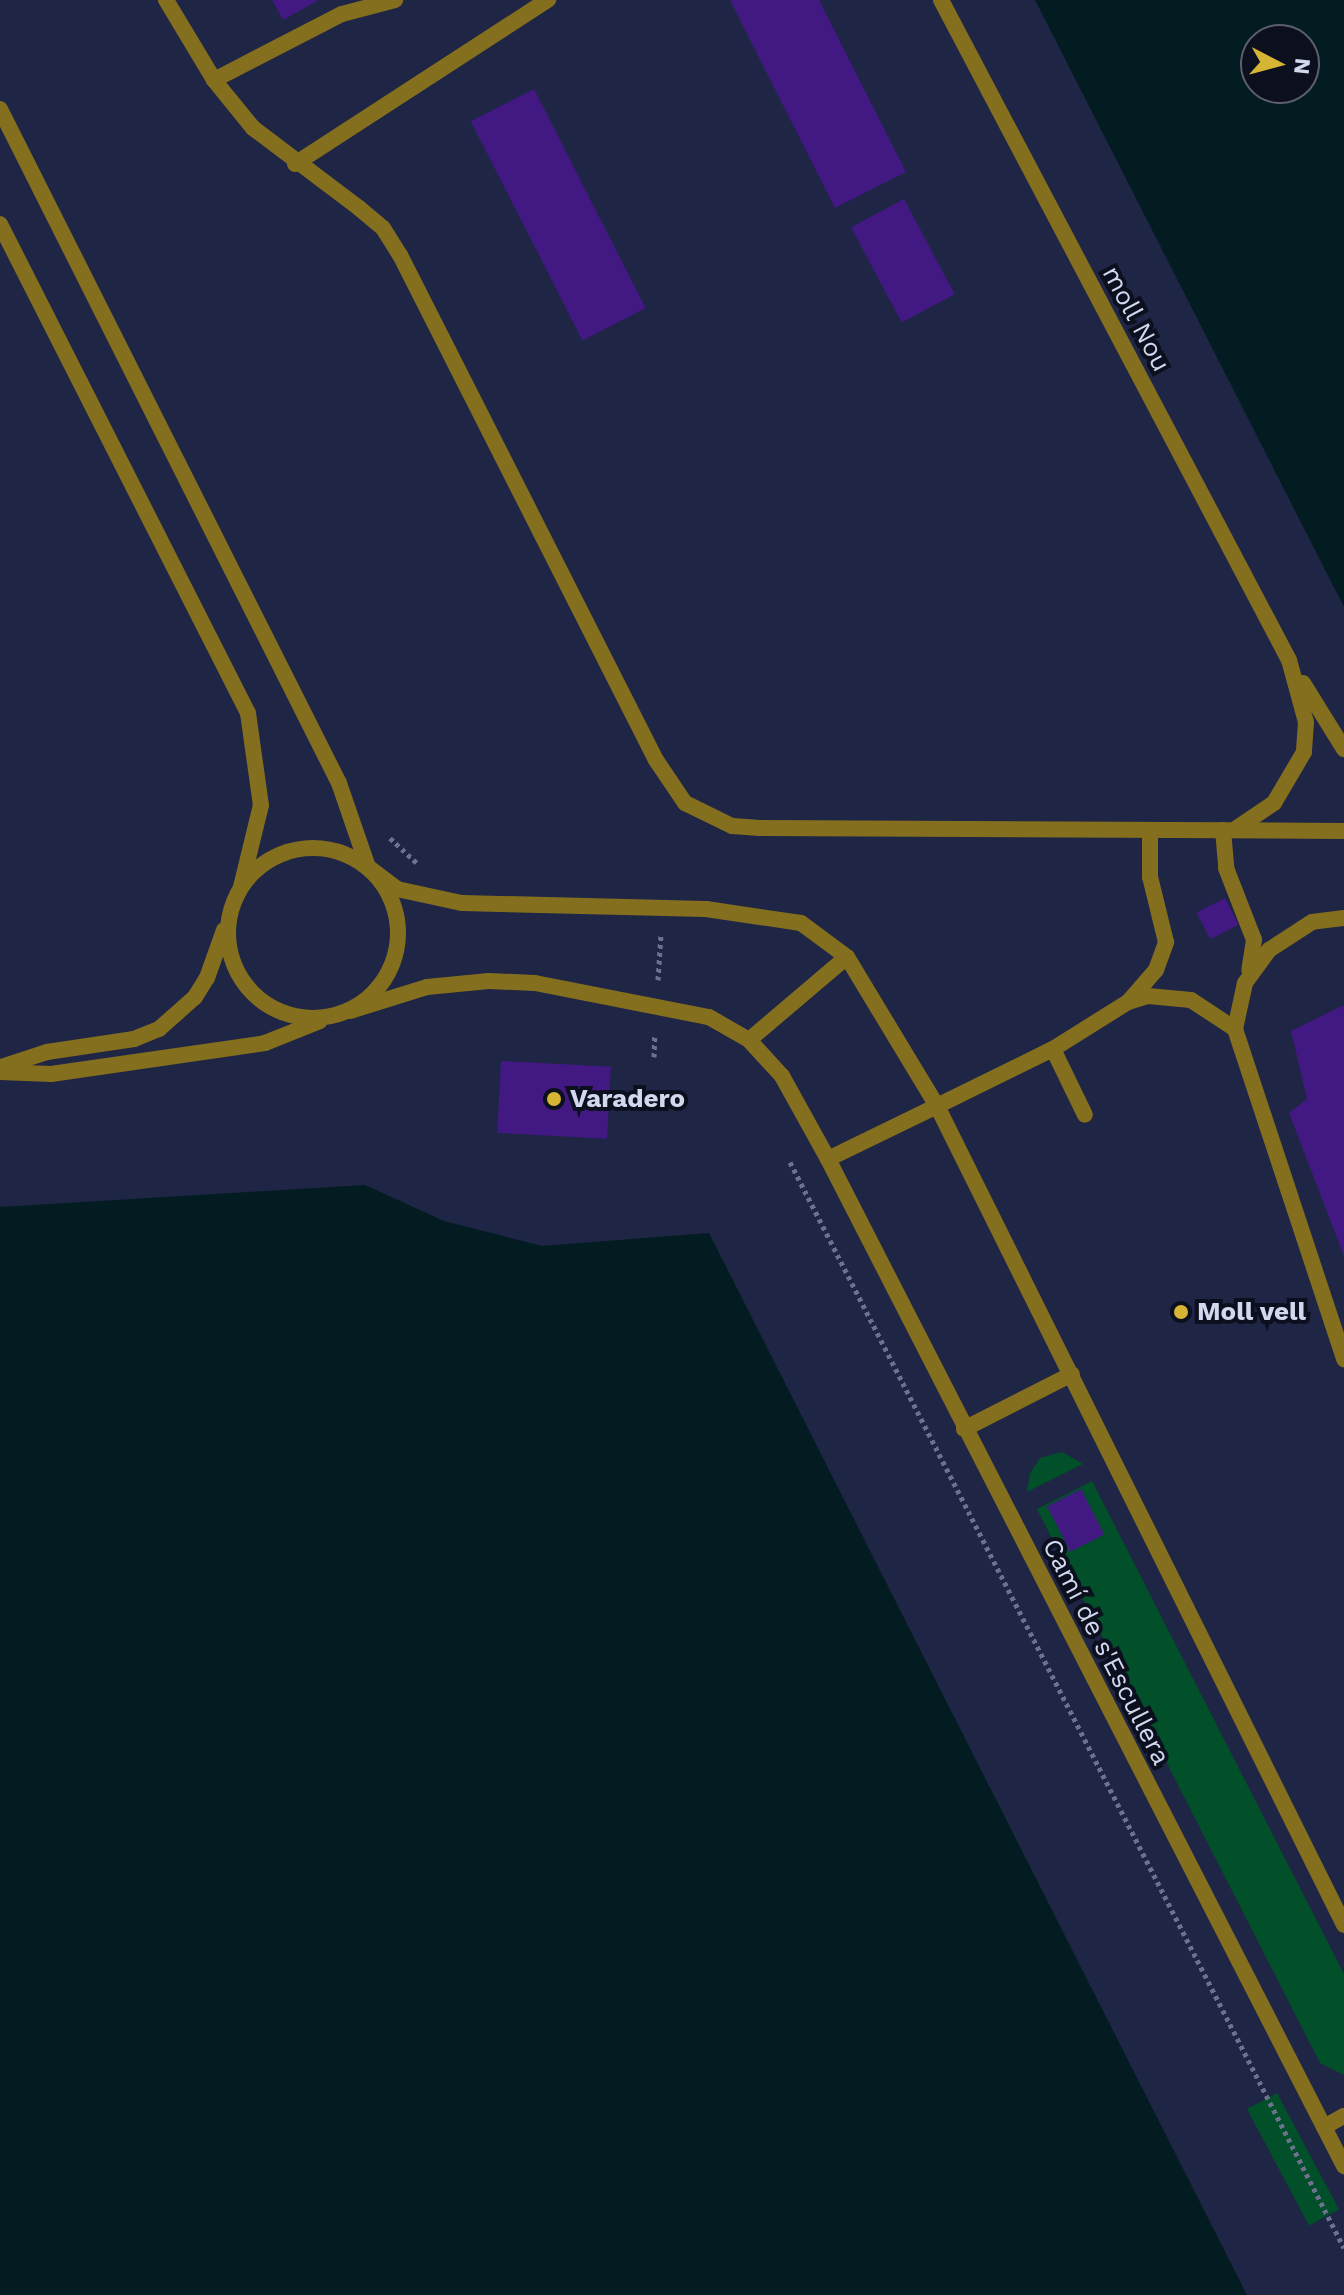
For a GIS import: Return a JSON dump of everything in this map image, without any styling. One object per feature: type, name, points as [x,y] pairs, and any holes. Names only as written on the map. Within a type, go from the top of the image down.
[{"type":"street","points":[[166,0],[214,80],[253,128],[295,164],[383,228],[400,255],[656,760],[685,803],[732,826],[760,828],[1344,831]]},
{"type":"street","points":[[214,80],[346,7],[395,0]]},
{"type":"street","points":[[295,164],[548,0]]},
{"type":"street","name":"moll Nou","points":[[941,0],[1289,660],[1344,749]]},
{"type":"street","points":[[953,22],[955,0]]},
{"type":"street","points":[[0,109],[339,783],[368,867],[387,890],[397,917],[398,946],[389,972],[373,994],[350,1011],[265,1043],[51,1074],[0,1070]]},
{"type":"street","points":[[0,224],[248,713],[261,805],[241,887],[207,978],[186,1007],[159,1029],[134,1039],[47,1052],[0,1070]]},
{"type":"street","name":"moll Nou","points":[[1223,830],[1258,817],[1297,770],[1306,722],[1289,660]]},
{"type":"street","points":[[1128,1002],[1156,970],[1166,942],[1150,877],[1150,830]]},
{"type":"street","points":[[1223,830],[1226,868],[1254,940],[1235,1029],[1344,1359]]},
{"type":"street","points":[[241,887],[260,865],[286,851],[315,847],[343,853],[397,889],[423,899],[762,914],[801,923],[847,957],[937,1106],[1344,1925]]},
{"type":"street","points":[[229,913],[227,941],[234,968],[249,991],[271,1008],[296,1018],[324,1019]]},
{"type":"street","points":[[1245,983],[1269,950],[1289,933],[1312,922],[1344,918]]},
{"type":"street","points":[[749,1040],[847,957]]},
{"type":"street","name":"Camí de s'Escullera","points":[[350,1011],[427,987],[489,981],[535,983],[709,1017],[749,1040],[782,1076],[828,1159],[1344,2166]]},
{"type":"street","points":[[828,1159],[1053,1049],[1128,1002],[1148,996],[1191,1000],[1235,1029]]},
{"type":"street","points":[[1053,1049],[1085,1115]]},
{"type":"street","points":[[964,1429],[1072,1374]]},
{"type":"street","points":[[1324,2127],[1344,2116]]},
{"type":"path","points":[[384,831],[423,867]]},
{"type":"path","points":[[654,1057],[662,908]]},
{"type":"path","points":[[790,1162],[1344,2248]]},
{"type":"green space","points":[[1062,1452],[1083,1464],[1027,1492],[1030,1473],[1040,1458]]},
{"type":"green space","points":[[1092,1481],[1344,1974],[1344,2075],[1320,2063],[1037,1509]]},
{"type":"green space","points":[[1277,2093],[1339,2210],[1309,2226],[1247,2109]]},
{"type":"shaded area","points":[[1035,0],[1344,0],[1344,607]]},
{"type":"shaded area","points":[[365,1185],[444,1221],[542,1246],[709,1233],[1247,2295],[0,2295],[0,1207]]},
{"type":"building","points":[[272,0],[319,0],[283,20]]},
{"type":"building","points":[[730,0],[819,0],[906,172],[835,208]]},
{"type":"building","points":[[534,89],[646,308],[582,340],[471,121]]},
{"type":"building","points":[[904,199],[955,294],[902,323],[851,227]]},
{"type":"building","points":[[1225,898],[1239,925],[1210,939],[1196,913]]},
{"type":"building","points":[[1344,1005],[1344,1256],[1289,1113],[1307,1099],[1291,1031]]},
{"type":"building","name":"Varadero","points":[[501,1061],[611,1067],[607,1139],[497,1133]]},
{"type":"building","points":[[1081,1489],[1104,1534],[1070,1552],[1047,1506]]},
{"type":"place","name":"Varadero","points":[[554,1099]]},
{"type":"place","name":"Moll vell","points":[[1181,1312]]}]
